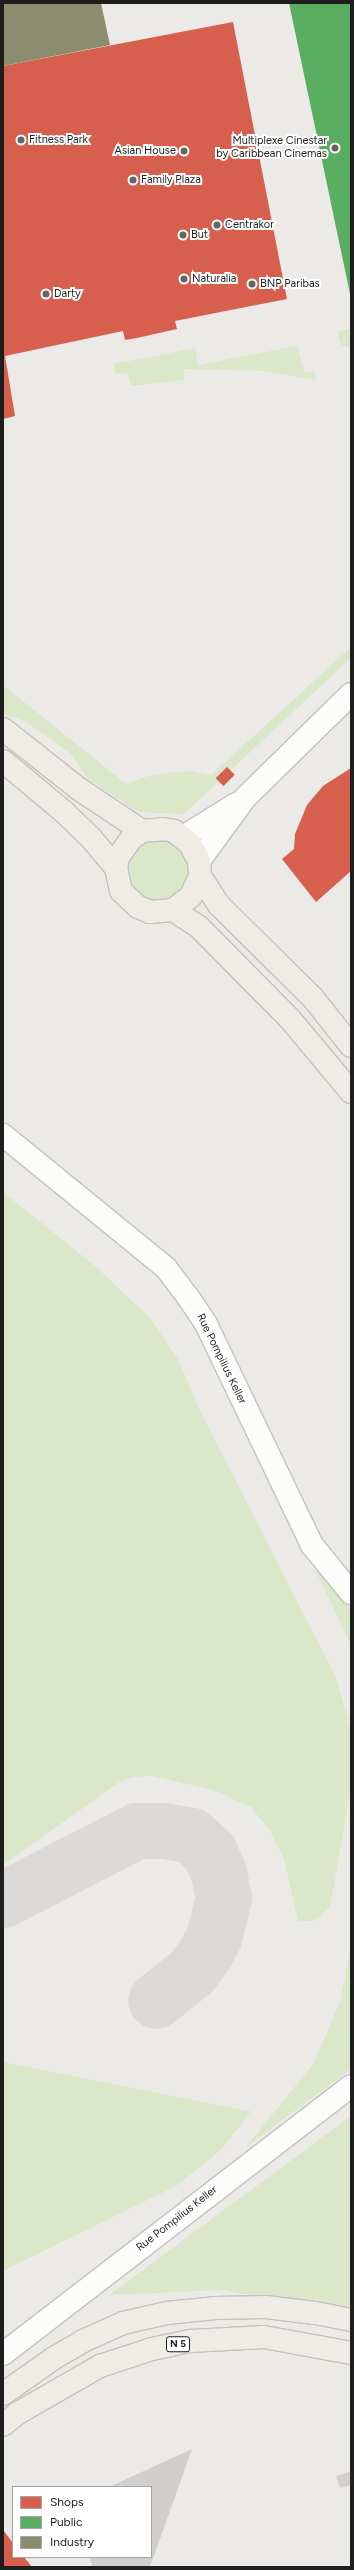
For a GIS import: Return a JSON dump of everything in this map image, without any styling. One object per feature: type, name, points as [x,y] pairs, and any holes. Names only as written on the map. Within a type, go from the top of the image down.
[{"type":"main road","points":[[3,729],[79,788],[142,832]]},
{"type":"main road","points":[[3,761],[63,810],[91,838],[116,868]]},
{"type":"main road","points":[[199,868],[191,896],[173,910],[150,912],[129,901],[121,891],[116,868],[118,857],[124,846],[142,832],[163,829],[183,837],[193,848],[199,868],[219,905],[313,998],[351,1046]]},
{"type":"main road","points":[[173,910],[199,927],[285,1014],[351,1092]]},
{"type":"main road","points":[[3,2394],[54,2358],[83,2341],[123,2323],[167,2313],[216,2308],[266,2307],[315,2313],[351,2320]]},
{"type":"main road","name":"N 5","points":[[3,2425],[18,2413],[100,2366],[152,2349],[191,2341],[264,2337],[351,2353]]},
{"type":"street","points":[[199,868],[245,798],[351,694]]},
{"type":"street","points":[[183,837],[245,798]]},
{"type":"street","name":"Rue Pompilius Keller","points":[[3,1135],[166,1268],[184,1291],[206,1324],[312,1545],[351,1593]]},
{"type":"street","name":"Rue Pompilius Keller","points":[[3,2354],[351,2086]]},
{"type":"green space","points":[[351,329],[351,348],[341,345],[337,331]]},
{"type":"green space","points":[[297,346],[304,372],[314,371],[316,380],[262,371],[184,369],[184,380],[131,386],[127,372],[116,374],[114,364],[195,348],[198,365]]},
{"type":"green space","points":[[351,647],[351,658],[184,814],[138,812],[87,778],[71,754],[25,721],[3,714],[3,685],[126,784],[145,777],[172,772],[193,771],[211,775]]},
{"type":"green space","points":[[150,838],[172,840],[188,856],[191,879],[178,897],[157,905],[129,889],[126,858],[132,849]]},
{"type":"green space","points":[[3,1192],[95,1266],[150,1318],[179,1361],[200,1411],[336,1677],[351,1731],[351,1787],[330,1907],[314,1921],[298,1921],[284,1859],[270,1831],[251,1807],[213,1790],[152,1776],[132,1777],[118,1783],[3,1865]]},
{"type":"green space","points":[[315,1569],[351,1609],[351,1645]]},
{"type":"green space","points":[[351,1948],[351,2069],[245,2148],[314,2063],[340,2002]]},
{"type":"green space","points":[[3,2062],[251,2111],[222,2149],[176,2186],[3,2271]]},
{"type":"green space","points":[[351,2116],[351,2311],[222,2290],[109,2295]]},
{"type":"building: Shops","name":"Family Plaza","points":[[233,22],[287,299],[175,321],[177,329],[137,338],[125,340],[123,331],[5,356],[15,416],[3,419],[3,66]]},
{"type":"building: Shops","points":[[227,767],[235,775],[223,786],[216,778]]},
{"type":"building: Shops","points":[[351,768],[351,871],[316,902],[282,859],[294,849],[295,834],[307,805],[323,786]]},
{"type":"building: Shops","points":[[3,2530],[12,2542],[12,2558],[25,2558],[32,2567],[3,2567]]},
{"type":"building: Public","name":"Multiplexe Cinestar by Caribbean Cinemas","points":[[289,3],[351,3],[351,294],[350,294]]},
{"type":"building: Industry","points":[[3,3],[101,3],[110,45],[3,66]]},
{"type":"building: Other","points":[[192,2449],[150,2567],[93,2567],[89,2558],[152,2558],[152,2486],[111,2486]]},
{"type":"building: Other","points":[[351,2471],[351,2485],[340,2488],[336,2476]]},
{"type":"taxiway","points":[[3,1900],[137,1831],[164,1831],[192,1836],[210,1853],[219,1873],[224,1898],[214,1938],[206,1953],[192,1972],[156,2001]]},
{"type":"place","name":"Fitness Park","points":[[21,140]]},
{"type":"place","name":"Multiplexe Cinestar by Caribbean Cinemas","points":[[335,148]]},
{"type":"place","name":"Asian House","points":[[184,151]]},
{"type":"place","name":"Family Plaza","points":[[133,180]]},
{"type":"place","name":"Centrakor","points":[[217,225]]},
{"type":"place","name":"But","points":[[183,235]]},
{"type":"place","name":"Naturalia","points":[[184,279]]},
{"type":"place","name":"BNP Paribas","points":[[252,284]]},
{"type":"place","name":"Darty","points":[[46,294]]}]
